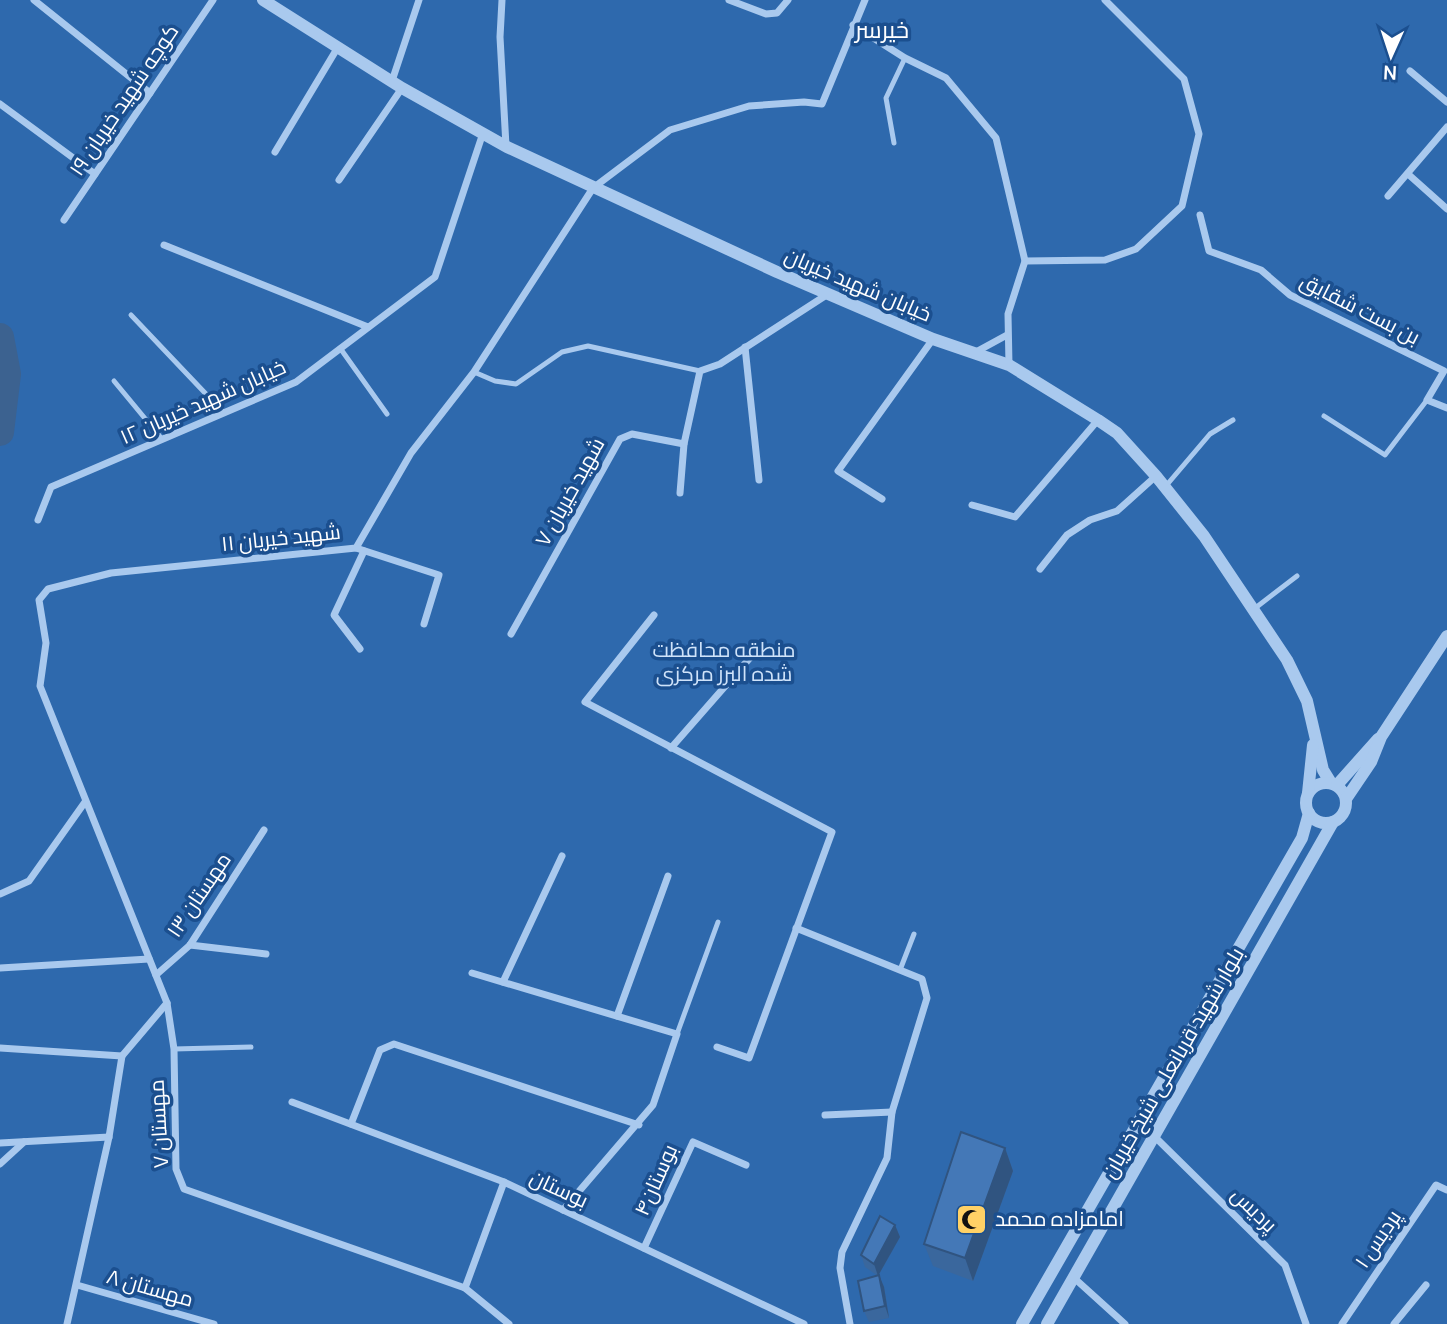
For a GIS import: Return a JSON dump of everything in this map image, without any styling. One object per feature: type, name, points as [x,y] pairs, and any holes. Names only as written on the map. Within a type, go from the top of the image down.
[{"type":"street","points":[[34,0],[150,93]]},
{"type":"street","name":"کوچه شهید خیریان ۱۹","points":[[64,220],[213,0]]},
{"type":"street","name":"خیابان شهید خیریان","points":[[263,0],[397,84],[506,147],[933,339],[1009,365],[1098,419],[1117,433],[1156,476],[1204,536],[1287,660],[1307,701],[1322,770],[1334,784]]},
{"type":"street","points":[[339,180],[397,84],[419,0]]},
{"type":"street","points":[[502,0],[500,37],[506,147]]},
{"type":"street","points":[[729,0],[766,14],[777,13],[788,0]]},
{"type":"street","points":[[593,188],[670,130],[749,106],[804,102],[822,104],[865,0]]},
{"type":"street","points":[[1025,261],[1105,260],[1136,249],[1182,206],[1199,134],[1184,79],[1105,0]]},
{"type":"street","points":[[853,25],[905,58],[946,78],[996,138],[1025,261],[1008,314],[1009,365]]},
{"type":"street","points":[[275,152],[338,47]]},
{"type":"street","points":[[1410,71],[1447,102]]},
{"type":"street","points":[[0,104],[95,174]]},
{"type":"street","points":[[1388,196],[1447,127]]},
{"type":"street","name":"خیابان شهید خیریان ۱۲","points":[[38,520],[51,487],[296,382],[435,277],[483,133]]},
{"type":"street","points":[[1408,174],[1447,209]]},
{"type":"street","name":"شهید خیریان ۱۱","points":[[85,802],[40,686],[46,643],[39,600],[48,589],[111,573],[360,550],[411,453],[474,372],[593,188]]},
{"type":"street","name":"بن بست شقایق","points":[[1200,215],[1209,251],[1261,270],[1290,295],[1444,371],[1427,400]]},
{"type":"street","points":[[164,245],[368,327]]},
{"type":"street","points":[[680,493],[684,444],[700,371],[720,364],[829,293]]},
{"type":"street","points":[[974,352],[1007,335]]},
{"type":"street","points":[[882,499],[838,471],[933,339]]},
{"type":"street","points":[[745,347],[759,480]]},
{"type":"street","points":[[1427,400],[1447,408]]},
{"type":"street","points":[[972,505],[1015,517],[1098,419]]},
{"type":"street","name":"شهید خیریان ۷","points":[[511,634],[620,439],[632,434],[684,444]]},
{"type":"street","points":[[1040,569],[1067,535],[1090,520],[1117,510],[1156,476]]},
{"type":"street","points":[[360,649],[334,615],[360,550],[439,575],[424,624]]},
{"type":"street","points":[[654,615],[585,702],[832,832],[748,1058],[717,1047]]},
{"type":"street","points":[[1308,813],[1316,821],[1333,822],[1343,815],[1346,799],[1371,761],[1381,737],[1447,636]]},
{"type":"street","points":[[671,748],[756,651]]},
{"type":"street","points":[[1022,1324],[1302,838],[1308,813],[1314,734]]},
{"type":"street","points":[[1308,793],[1318,784],[1334,784],[1381,737]]},
{"type":"street","points":[[1334,784],[1346,799]]},
{"type":"street","points":[[0,894],[29,881],[85,802]]},
{"type":"street","name":"مهستان ۷","points":[[85,802],[167,1003],[174,1049],[176,1169],[184,1189],[465,1288],[509,1324]]},
{"type":"street","name":"بلوار شهید قربانعلی شیخ خیریان","points":[[1046,1324],[1333,822]]},
{"type":"street","name":"مهستان ۱۳","points":[[156,975],[190,945],[264,830]]},
{"type":"street","points":[[503,982],[562,856]]},
{"type":"street","points":[[617,1016],[667,876]]},
{"type":"street","points":[[796,928],[922,979],[927,998],[892,1112],[887,1158],[842,1252],[839,1268],[850,1324]]},
{"type":"street","points":[[1248,930],[1265,940]]},
{"type":"street","points":[[190,945],[266,954]]},
{"type":"street","points":[[0,968],[149,959]]},
{"type":"street","points":[[472,973],[677,1034],[653,1105],[639,1125],[563,1210]]},
{"type":"street","points":[[66,1324],[109,1137],[122,1056],[167,1003]]},
{"type":"street","points":[[351,1124],[380,1049],[394,1044],[639,1125]]},
{"type":"street","points":[[0,1048],[122,1056]]},
{"type":"street","name":"بوستان","points":[[292,1102],[503,1182],[804,1324]]},
{"type":"street","points":[[825,1115],[892,1112]]},
{"type":"street","name":"پردیس","points":[[1154,1136],[1285,1265],[1306,1324]]},
{"type":"street","points":[[0,1143],[109,1137]]},
{"type":"street","points":[[0,1164],[25,1142]]},
{"type":"street","name":"بوستان۴","points":[[644,1248],[693,1142],[746,1165]]},
{"type":"street","points":[[465,1288],[503,1182]]},
{"type":"street","name":"پردیس ۱","points":[[1342,1324],[1436,1185],[1447,1191]]},
{"type":"street","points":[[1055,1266],[1073,1277],[1125,1324]]},
{"type":"street","name":"مهستان ۸","points":[[77,1285],[214,1324]]},
{"type":"street","points":[[1394,1324],[1426,1285]]},
{"type":"street","points":[[493,1324],[500,1317]]},
{"type":"lane","points":[[894,143],[886,98],[905,58]]},
{"type":"lane","points":[[131,315],[224,413]]},
{"type":"lane","points":[[474,372],[495,381],[516,384],[562,352],[588,346],[700,371]]},
{"type":"lane","points":[[340,348],[387,414]]},
{"type":"lane","points":[[114,381],[162,439]]},
{"type":"lane","points":[[1324,416],[1385,454],[1427,400]]},
{"type":"lane","points":[[1165,487],[1210,434],[1233,420]]},
{"type":"lane","points":[[1254,609],[1297,576]]},
{"type":"lane","points":[[677,1034],[718,922]]},
{"type":"lane","points":[[900,970],[914,934]]},
{"type":"lane","points":[[174,1049],[251,1047]]},
{"type":"green space","name":"منطقه محافظت شده البرز مرکزی","points":[[0,0],[1447,0],[1447,1324],[0,1324]]},
{"type":"building","points":[[961,1132],[1005,1148],[965,1258],[924,1244]]},
{"type":"building","points":[[880,1216],[895,1225],[874,1264],[861,1255]]},
{"type":"building","points":[[879,1275],[885,1306],[864,1311],[858,1281]]},
{"type":"waterway","points":[[0,337],[7,374],[0,432]]},
{"type":"place","name":"امامزاده محمد","points":[[972,1219]]},
{"type":"district","name":"خیرسر","points":[[882,30]]}]
